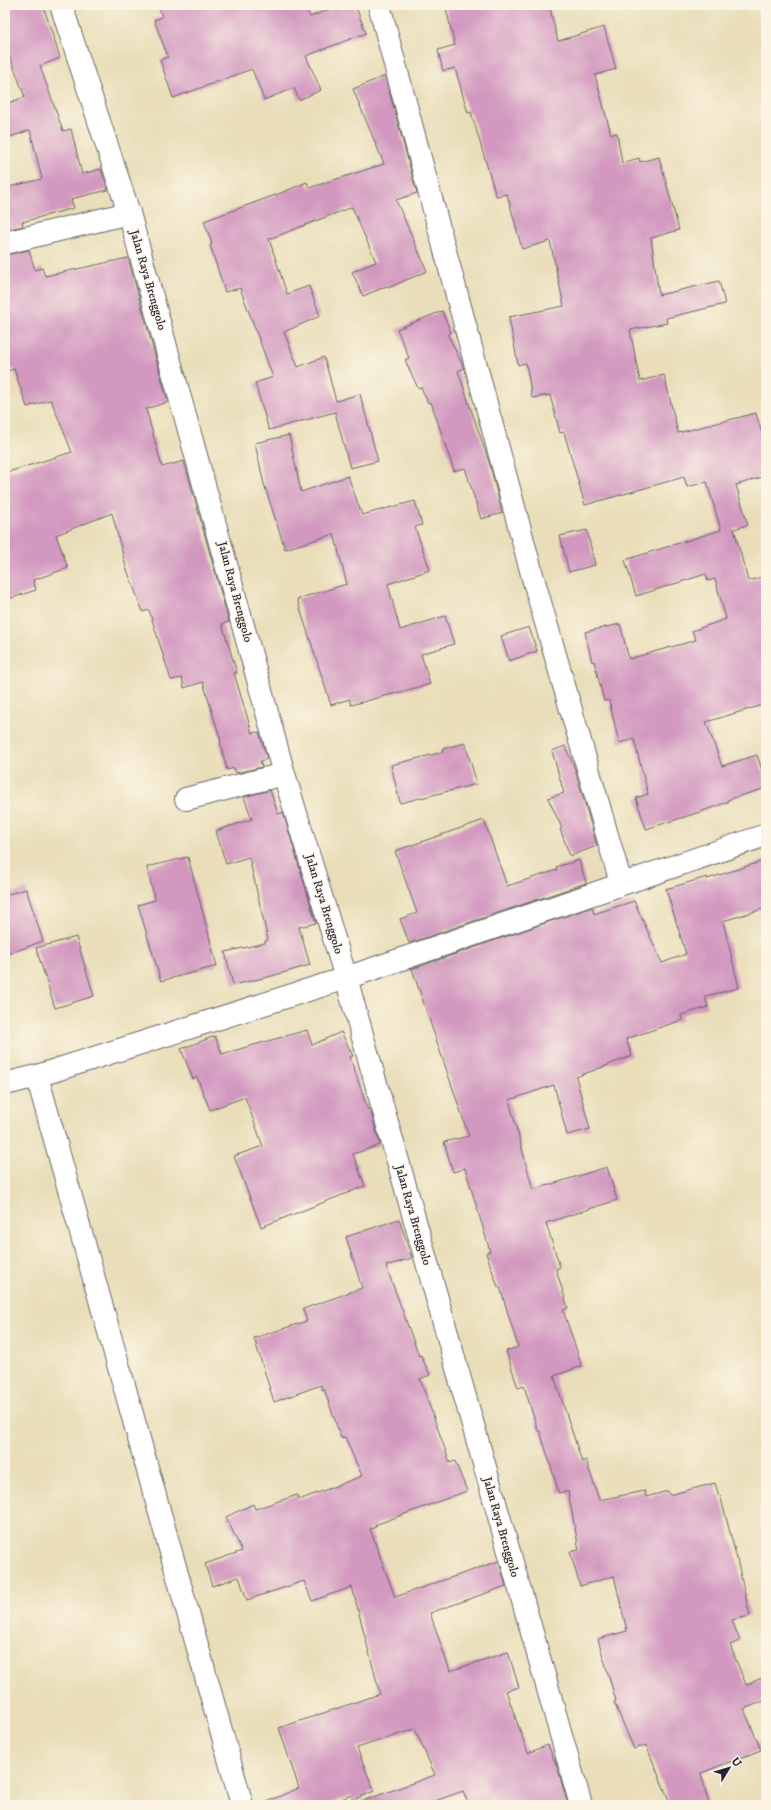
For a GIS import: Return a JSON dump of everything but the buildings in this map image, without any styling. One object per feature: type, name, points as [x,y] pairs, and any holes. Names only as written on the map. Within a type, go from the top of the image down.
[{"type":"street","name":"Jalan Raya Brenggolo","points":[[61,5],[129,213],[284,774],[346,978],[581,1805]]},
{"type":"street","points":[[379,5],[533,578],[621,883]]},
{"type":"street","points":[[5,243],[129,213]]},
{"type":"street","points":[[186,799],[284,774]]},
{"type":"street","points":[[5,1084],[37,1076],[346,978],[621,883],[766,835]]},
{"type":"street","points":[[37,1076],[242,1805]]}]
